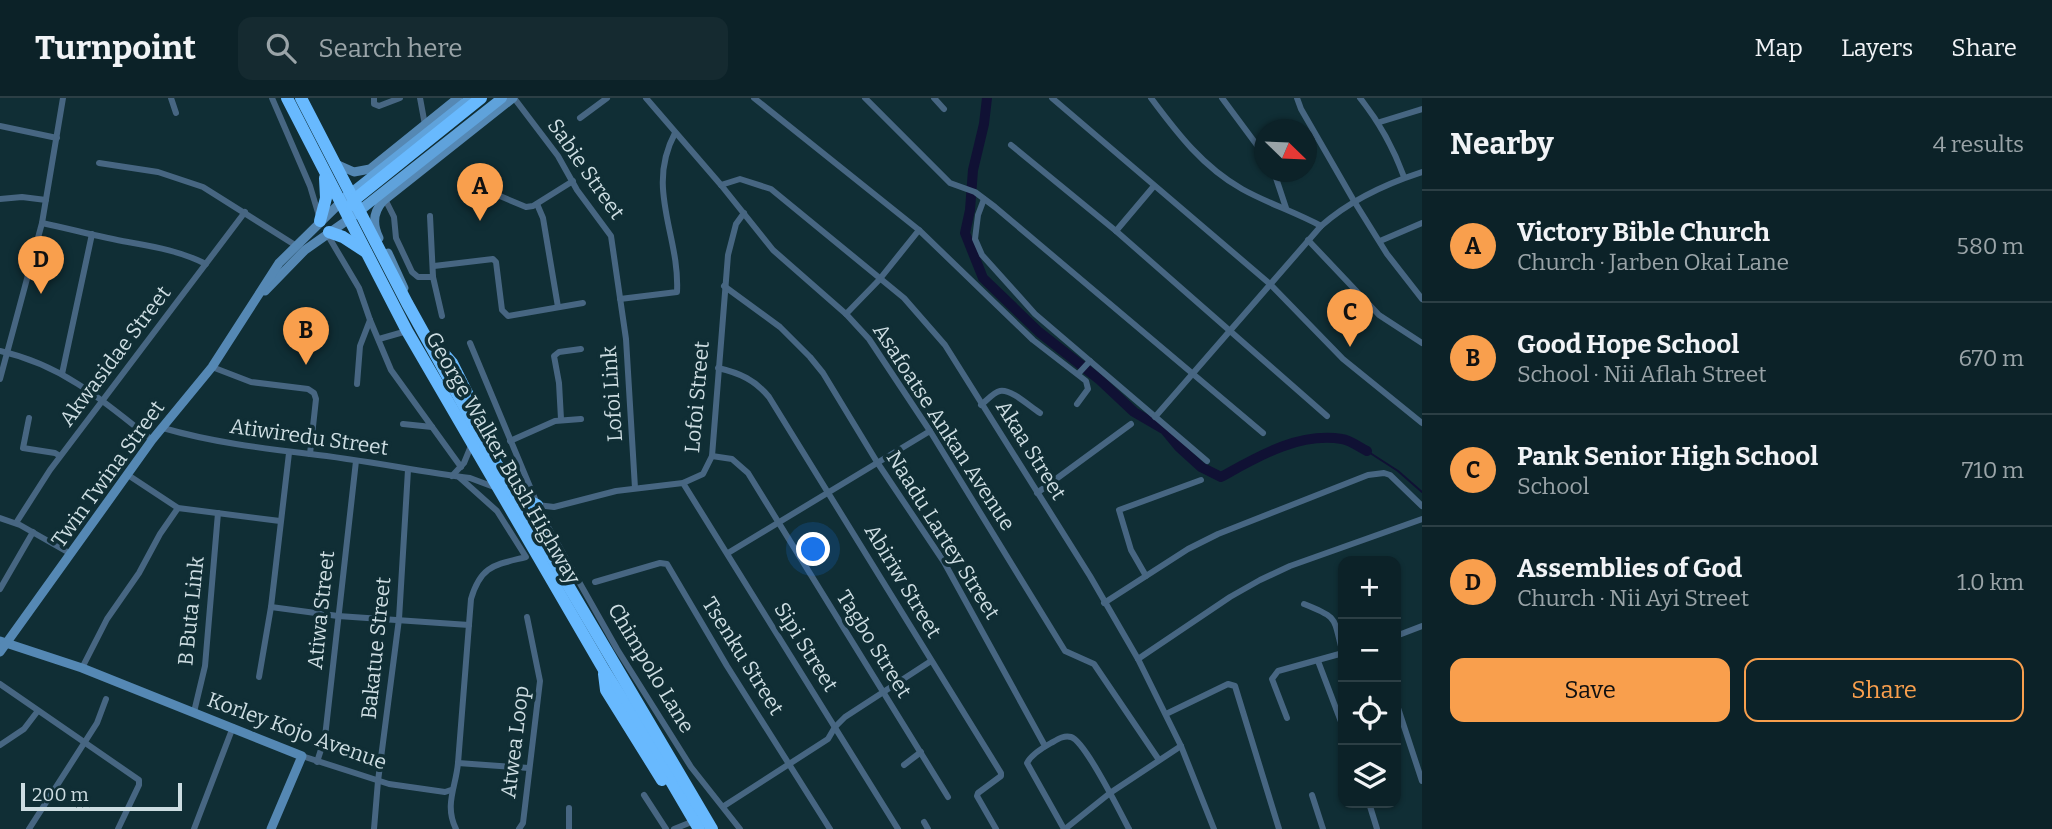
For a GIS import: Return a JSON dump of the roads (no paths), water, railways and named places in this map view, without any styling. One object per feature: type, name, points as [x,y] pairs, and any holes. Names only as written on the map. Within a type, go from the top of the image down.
[{"type":"highway","name":"George Walker Bush Highway","points":[[287,98],[355,203],[424,332],[452,363],[485,428],[490,440],[490,453],[712,829]]},
{"type":"highway","name":"George Walker Bush Highway","points":[[301,98],[329,166]]},
{"type":"highway","points":[[355,203],[481,98]]},
{"type":"highway","points":[[320,221],[326,198],[329,166]]},
{"type":"highway","name":"George Walker Bush Highway","points":[[355,203],[367,253],[407,331],[696,825]]},
{"type":"highway","points":[[328,233],[343,237],[367,253]]},
{"type":"highway","points":[[513,492],[537,506]]},
{"type":"highway","points":[[543,518],[543,544]]},
{"type":"main road","points":[[355,203],[471,98]]},
{"type":"main road","points":[[355,203],[428,161],[502,98]]},
{"type":"street","points":[[0,379],[4,352],[42,223],[63,98]]},
{"type":"street","points":[[170,98],[176,113]]},
{"type":"street","points":[[272,98],[310,186],[320,221]]},
{"type":"street","points":[[373,98],[374,104],[379,106],[400,98]]},
{"type":"street","points":[[420,98],[425,125]]},
{"type":"street","points":[[329,166],[354,172],[370,169],[458,98]]},
{"type":"street","points":[[433,277],[418,277],[412,272],[396,238],[394,217],[385,198],[428,161],[513,98]]},
{"type":"street","name":"Sabie Street","points":[[513,98],[558,156],[611,236],[620,299]]},
{"type":"street","points":[[580,118],[607,98]]},
{"type":"street","name":"Asafoatse Ankan Avenue","points":[[646,98],[773,250],[846,314],[869,340],[930,430],[1065,651],[1094,664],[1159,760]]},
{"type":"street","points":[[754,98],[919,230],[1033,340],[1079,373],[1088,384],[1088,389],[1077,404]]},
{"type":"street","points":[[865,98],[950,183],[975,192],[984,199],[1263,433]]},
{"type":"street","points":[[934,98],[944,109]]},
{"type":"street","points":[[1052,98],[1270,284],[1343,359],[1422,423]]},
{"type":"street","points":[[1151,98],[1175,131],[1220,175],[1243,190],[1321,226]]},
{"type":"street","points":[[1222,98],[1254,141]]},
{"type":"street","points":[[1297,98],[1354,201],[1422,299]]},
{"type":"street","points":[[1360,98],[1380,122],[1404,177]]},
{"type":"street","points":[[1380,122],[1422,109]]},
{"type":"street","points":[[0,126],[57,138]]},
{"type":"street","points":[[620,299],[671,294],[677,290],[662,177],[666,151],[675,133]]},
{"type":"street","points":[[1011,145],[1116,231],[1327,416]]},
{"type":"street","points":[[99,163],[180,178],[217,194],[295,245]]},
{"type":"street","points":[[1155,417],[1308,240],[1337,211],[1404,177],[1422,172]]},
{"type":"street","name":"Akaa Street","points":[[721,185],[740,179],[771,189],[904,299],[945,345],[1138,659],[1181,746],[1214,829]]},
{"type":"street","points":[[500,195],[526,207],[537,204],[573,181]]},
{"type":"street","points":[[1277,182],[1286,208]]},
{"type":"street","points":[[1116,231],[1154,186]]},
{"type":"street","points":[[0,199],[22,197],[46,200]]},
{"type":"street","name":"George Walker Bush Highway","points":[[385,198],[375,212],[374,222],[400,274],[407,303]]},
{"type":"street","points":[[984,199],[978,215],[975,239],[978,249],[1035,314],[1207,461]]},
{"type":"street","name":"Twin Twina Street","points":[[0,652],[4,641],[71,554],[152,440],[212,367],[266,280],[295,245],[320,221],[355,203]]},
{"type":"street","name":"Twin Twina Street","points":[[244,317],[278,276],[305,250],[328,233],[355,203]]},
{"type":"street","points":[[537,204],[543,218],[558,307]]},
{"type":"street","name":"Akwasidae Street","points":[[16,523],[60,456],[245,212]]},
{"type":"street","name":"Lofoi Street","points":[[537,506],[554,507],[635,488],[683,484],[703,474],[708,467],[712,456],[724,286],[733,234],[744,213]]},
{"type":"street","points":[[430,216],[433,277],[442,316]]},
{"type":"street","points":[[42,223],[160,246],[206,264]]},
{"type":"street","points":[[1380,241],[1422,223]]},
{"type":"street","points":[[846,314],[879,280],[919,230]]},
{"type":"street","points":[[328,233],[359,288],[391,370],[461,467]]},
{"type":"street","points":[[62,374],[92,234]]},
{"type":"street","points":[[1308,240],[1369,306],[1396,328],[1422,343]]},
{"type":"street","points":[[434,266],[489,257],[496,262],[504,314],[509,316],[583,303]]},
{"type":"street","name":"Naadu Lartey Street","points":[[724,286],[780,327],[810,357],[837,394],[877,462],[944,562],[1045,746]]},
{"type":"street","name":"Lofoi Link","points":[[620,299],[626,339],[635,488]]},
{"type":"street","points":[[357,384],[360,346],[370,320]]},
{"type":"street","points":[[379,339],[407,331]]},
{"type":"street","name":"Chimpolo Lane","points":[[470,343],[543,518],[617,649],[691,767],[740,829]]},
{"type":"street","points":[[561,419],[554,356],[559,352],[581,349]]},
{"type":"street","points":[[4,352],[62,374],[84,386],[152,440]]},
{"type":"street","points":[[1079,373],[1088,362]]},
{"type":"street","points":[[212,367],[251,382],[308,389],[314,393],[316,399],[310,454]]},
{"type":"street","name":"Abiriw Street","points":[[718,369],[751,379],[762,388],[1001,773],[1001,776],[977,796],[996,829]]},
{"type":"street","points":[[981,405],[998,391],[1002,391],[1040,413]]},
{"type":"street","points":[[29,418],[23,448],[60,456]]},
{"type":"street","points":[[510,441],[561,419],[581,419]]},
{"type":"street","points":[[403,424],[432,427]]},
{"type":"street","points":[[1037,493],[1131,424]]},
{"type":"street","name":"Atiwiredu Street","points":[[163,428],[197,438],[478,480],[499,489]]},
{"type":"street","points":[[728,553],[930,430]]},
{"type":"street","points":[[456,829],[450,816],[451,790],[455,784],[458,763],[471,600],[479,580],[497,563],[526,557],[497,511],[455,476],[468,457],[471,444]]},
{"type":"street","points":[[259,677],[271,607],[289,453]]},
{"type":"street","name":"Tagbo Street","points":[[712,456],[732,459],[741,464],[948,797]]},
{"type":"street","name":"Atiwa Street","points":[[317,762],[325,737],[356,461]]},
{"type":"street","name":"Bakatue Street","points":[[374,829],[398,619],[408,470]]},
{"type":"street","points":[[128,475],[178,508],[280,522]]},
{"type":"street","points":[[1104,603],[1188,549],[1217,534],[1368,475],[1390,475],[1422,506]]},
{"type":"street","points":[[1146,576],[1131,550],[1119,510],[1201,480]]},
{"type":"street","name":"Sipi Street","points":[[683,484],[899,829]]},
{"type":"street","points":[[543,518],[554,507]]},
{"type":"street","points":[[82,668],[107,619],[139,573],[178,508]]},
{"type":"street","name":"B Buta Link","points":[[194,712],[205,666],[218,513]]},
{"type":"street","points":[[0,518],[16,523],[71,554]]},
{"type":"street","points":[[1138,659],[1260,580],[1290,566],[1422,519]]},
{"type":"street","points":[[0,589],[33,532]]},
{"type":"street","name":"Tsenku Street","points":[[595,582],[660,563],[667,564],[727,666],[830,829]]},
{"type":"street","points":[[1304,604],[1329,614],[1334,620],[1338,635]]},
{"type":"street","points":[[271,607],[338,616],[470,625]]},
{"type":"street","name":"Atwea Loop","points":[[519,829],[523,823],[540,681],[527,617]]},
{"type":"street","points":[[1401,634],[1422,626]]},
{"type":"street","name":"Korley Kojo Avenue","points":[[4,641],[82,668],[317,762],[378,781],[423,790],[451,790]]},
{"type":"street","points":[[1287,718],[1273,676],[1278,671],[1338,655]]},
{"type":"street","points":[[724,806],[828,740],[845,717],[931,661]]},
{"type":"street","points":[[1318,661],[1338,714]]},
{"type":"street","points":[[0,684],[139,780],[118,829]]},
{"type":"street","points":[[1166,714],[1228,684],[1235,686],[1279,829]]},
{"type":"street","points":[[29,829],[97,723],[106,699]]},
{"type":"street","points":[[0,745],[24,729],[37,712]]},
{"type":"street","points":[[1401,717],[1422,781]]},
{"type":"street","points":[[194,829],[233,727]]},
{"type":"street","points":[[1129,829],[1110,793],[1076,739],[1063,737],[1045,746],[1028,760],[1027,764],[1064,829],[1110,793],[1181,746]]},
{"type":"street","points":[[904,765],[921,752]]},
{"type":"street","points":[[271,829],[302,756]]},
{"type":"street","points":[[458,763],[529,768]]},
{"type":"street","points":[[644,795],[666,829]]},
{"type":"street","points":[[1312,795],[1323,829]]},
{"type":"street","points":[[569,808],[569,829]]},
{"type":"street","points":[[1371,808],[1377,829]]},
{"type":"street","points":[[924,822],[928,829]]},
{"type":"street","points":[[674,829],[696,825]]},
{"type":"waterway","points":[[987,98],[973,170],[965,233],[983,278],[1039,332],[1100,380],[1134,412],[1165,430],[1201,467],[1221,477],[1279,448],[1310,439],[1342,439],[1367,451]]},
{"type":"waterway","points":[[1367,451],[1398,471],[1422,492]]},
{"type":"place","name":"Victory Bible Church","points":[[480,221]]},
{"type":"place","name":"Assemblies of God","points":[[41,294]]},
{"type":"place","name":"Pank Senior High School","points":[[1350,347]]},
{"type":"place","name":"Good Hope School","points":[[306,365]]}]
